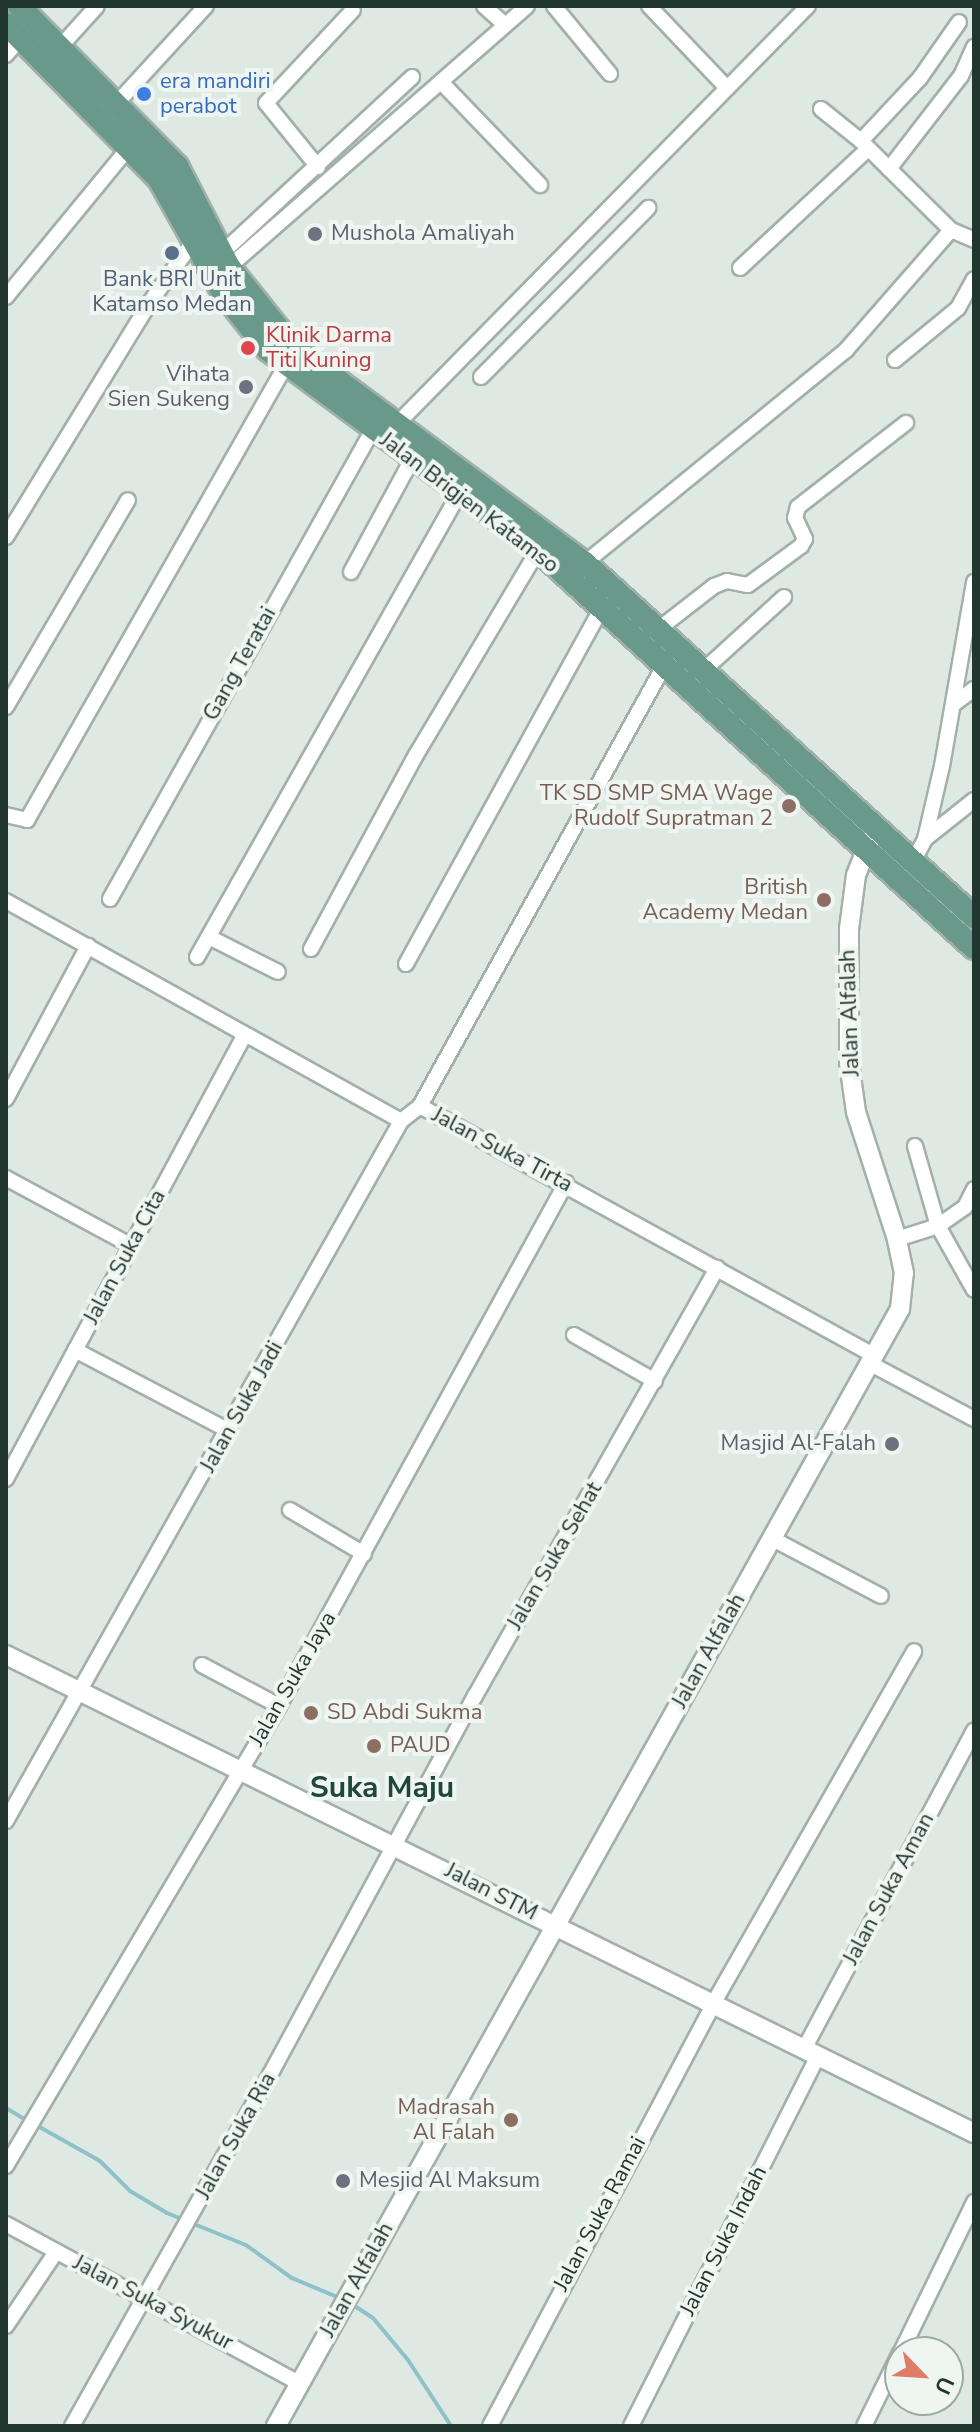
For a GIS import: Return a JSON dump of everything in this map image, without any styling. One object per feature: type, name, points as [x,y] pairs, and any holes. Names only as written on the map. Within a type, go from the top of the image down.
[{"type":"main road","name":"Jalan Brigjen Katamso","points":[[19,6],[177,166],[226,260],[294,348],[397,424],[487,501],[601,610],[665,664],[974,948]]},
{"type":"main road","name":"Jalan Brigjen Katamso","points":[[11,39],[129,147],[172,196],[237,314],[286,365],[372,431],[460,492],[487,501],[585,563],[660,628],[974,917]]},
{"type":"street","points":[[60,47],[97,6]]},
{"type":"street","points":[[116,104],[206,6]]},
{"type":"street","points":[[484,6],[504,24]]},
{"type":"street","points":[[226,260],[441,82],[527,6]]},
{"type":"street","points":[[554,6],[610,74]]},
{"type":"street","points":[[649,6],[727,88]]},
{"type":"street","points":[[397,424],[808,6]]},
{"type":"street","points":[[318,167],[266,103],[353,10]]},
{"type":"street","points":[[740,268],[864,146],[920,78],[959,22]]},
{"type":"street","points":[[889,169],[961,76],[974,47]]},
{"type":"street","points":[[226,260],[412,77]]},
{"type":"street","points":[[441,82],[540,185]]},
{"type":"street","points":[[821,109],[889,169],[951,230],[974,240]]},
{"type":"street","points":[[6,297],[129,147]]},
{"type":"street","points":[[481,377],[648,208]]},
{"type":"street","points":[[585,563],[846,350],[951,230]]},
{"type":"street","points":[[6,537],[140,318],[195,239]]},
{"type":"street","points":[[895,360],[958,308],[974,279]]},
{"type":"street","points":[[529,292],[547,308]]},
{"type":"street","points":[[6,815],[27,820],[286,365]]},
{"type":"street","points":[[660,628],[714,586],[727,581],[748,585],[801,546],[805,539],[795,518],[798,507],[906,423]]},
{"type":"street","name":"Gang Teratai","points":[[110,899],[372,431]]},
{"type":"street","points":[[351,572],[412,459]]},
{"type":"street","points":[[197,957],[460,492]]},
{"type":"street","points":[[6,707],[128,500]]},
{"type":"street","points":[[311,949],[416,755],[538,550]]},
{"type":"street","points":[[914,860],[925,839],[954,704],[974,582]]},
{"type":"street","points":[[705,669],[784,597]]},
{"type":"street","points":[[406,964],[601,610]]},
{"type":"street","points":[[420,1106],[665,664]]},
{"type":"street","points":[[954,704],[974,689]]},
{"type":"street","points":[[925,839],[974,800]]},
{"type":"street","name":"Jalan Alfalah","points":[[276,2426],[873,1360],[903,1295],[897,1239],[856,1112],[849,1062],[849,929],[865,847],[878,828]]},
{"type":"street","name":"Jalan Suka Tirta","points":[[6,901],[401,1121],[420,1106],[566,1183],[974,1419]]},
{"type":"street","points":[[209,937],[278,972]]},
{"type":"street","points":[[6,1099],[88,946]]},
{"type":"street","name":"Jalan Suka Cita","points":[[6,1479],[244,1036]]},
{"type":"street","name":"Jalan Suka Jadi","points":[[7,1816],[82,1693],[401,1121]]},
{"type":"street","points":[[915,1146],[938,1226],[974,1290]]},
{"type":"street","points":[[6,1178],[130,1245]]},
{"type":"street","name":"Jalan Suka Jaya","points":[[8,2158],[279,1706],[566,1183]]},
{"type":"street","points":[[897,1239],[938,1226],[965,1207],[974,1189]]},
{"type":"street","name":"Jalan Suka Sehat","points":[[394,1844],[717,1268]]},
{"type":"street","points":[[574,1335],[655,1381]]},
{"type":"street","points":[[75,1350],[229,1431]]},
{"type":"street","points":[[290,1510],[364,1554]]},
{"type":"street","points":[[771,1538],[881,1596]]},
{"type":"street","name":"Jalan Suka Ramai","points":[[490,2426],[713,2004],[914,1651]]},
{"type":"street","name":"Jalan STM","points":[[6,1655],[974,2133]]},
{"type":"street","points":[[202,1665],[279,1706]]},
{"type":"street","name":"Jalan Suka Aman","points":[[811,2052],[974,1730]]},
{"type":"street","name":"Jalan Suka Ria","points":[[72,2426],[142,2296],[203,2195],[394,1844]]},
{"type":"street","name":"Jalan Suka Indah","points":[[631,2426],[811,2052]]},
{"type":"street","points":[[908,2336],[974,2202]]},
{"type":"street","name":"Jalan Suka Syukur","points":[[6,2224],[299,2383]]},
{"type":"street","points":[[6,2326],[56,2252]]},
{"type":"street","points":[[864,2426],[884,2385]]},
{"type":"waterway","points":[[6,2108],[28,2121]]},
{"type":"waterway","points":[[36,2125],[100,2161],[130,2191],[167,2213],[246,2245],[292,2278],[342,2299]]},
{"type":"waterway","points":[[350,2303],[373,2318],[408,2360],[451,2426]]},
{"type":"place","name":"era mandiri perabot","points":[[144,94]]},
{"type":"place","name":"Mushola Amaliyah","points":[[315,234]]},
{"type":"place","name":"Bank BRI Unit Katamso Medan","points":[[172,253]]},
{"type":"place","name":"Klinik Darma Titi Kuning","points":[[248,348]]},
{"type":"place","name":"Vihata Sien Sukeng","points":[[246,387]]},
{"type":"place","name":"TK SD SMP SMA Wage Rudolf Supratman 2","points":[[789,806]]},
{"type":"place","name":"British Academy Medan","points":[[824,900]]},
{"type":"place","name":"Masjid Al-Falah","points":[[892,1444]]},
{"type":"place","name":"SD Abdi Sukma","points":[[311,1713]]},
{"type":"place","name":"PAUD","points":[[374,1746]]},
{"type":"place","name":"Madrasah Al Falah","points":[[511,2120]]},
{"type":"place","name":"Mesjid Al Maksum","points":[[343,2181]]},
{"type":"district","name":"Suka Maju","points":[[382,1788]]}]
